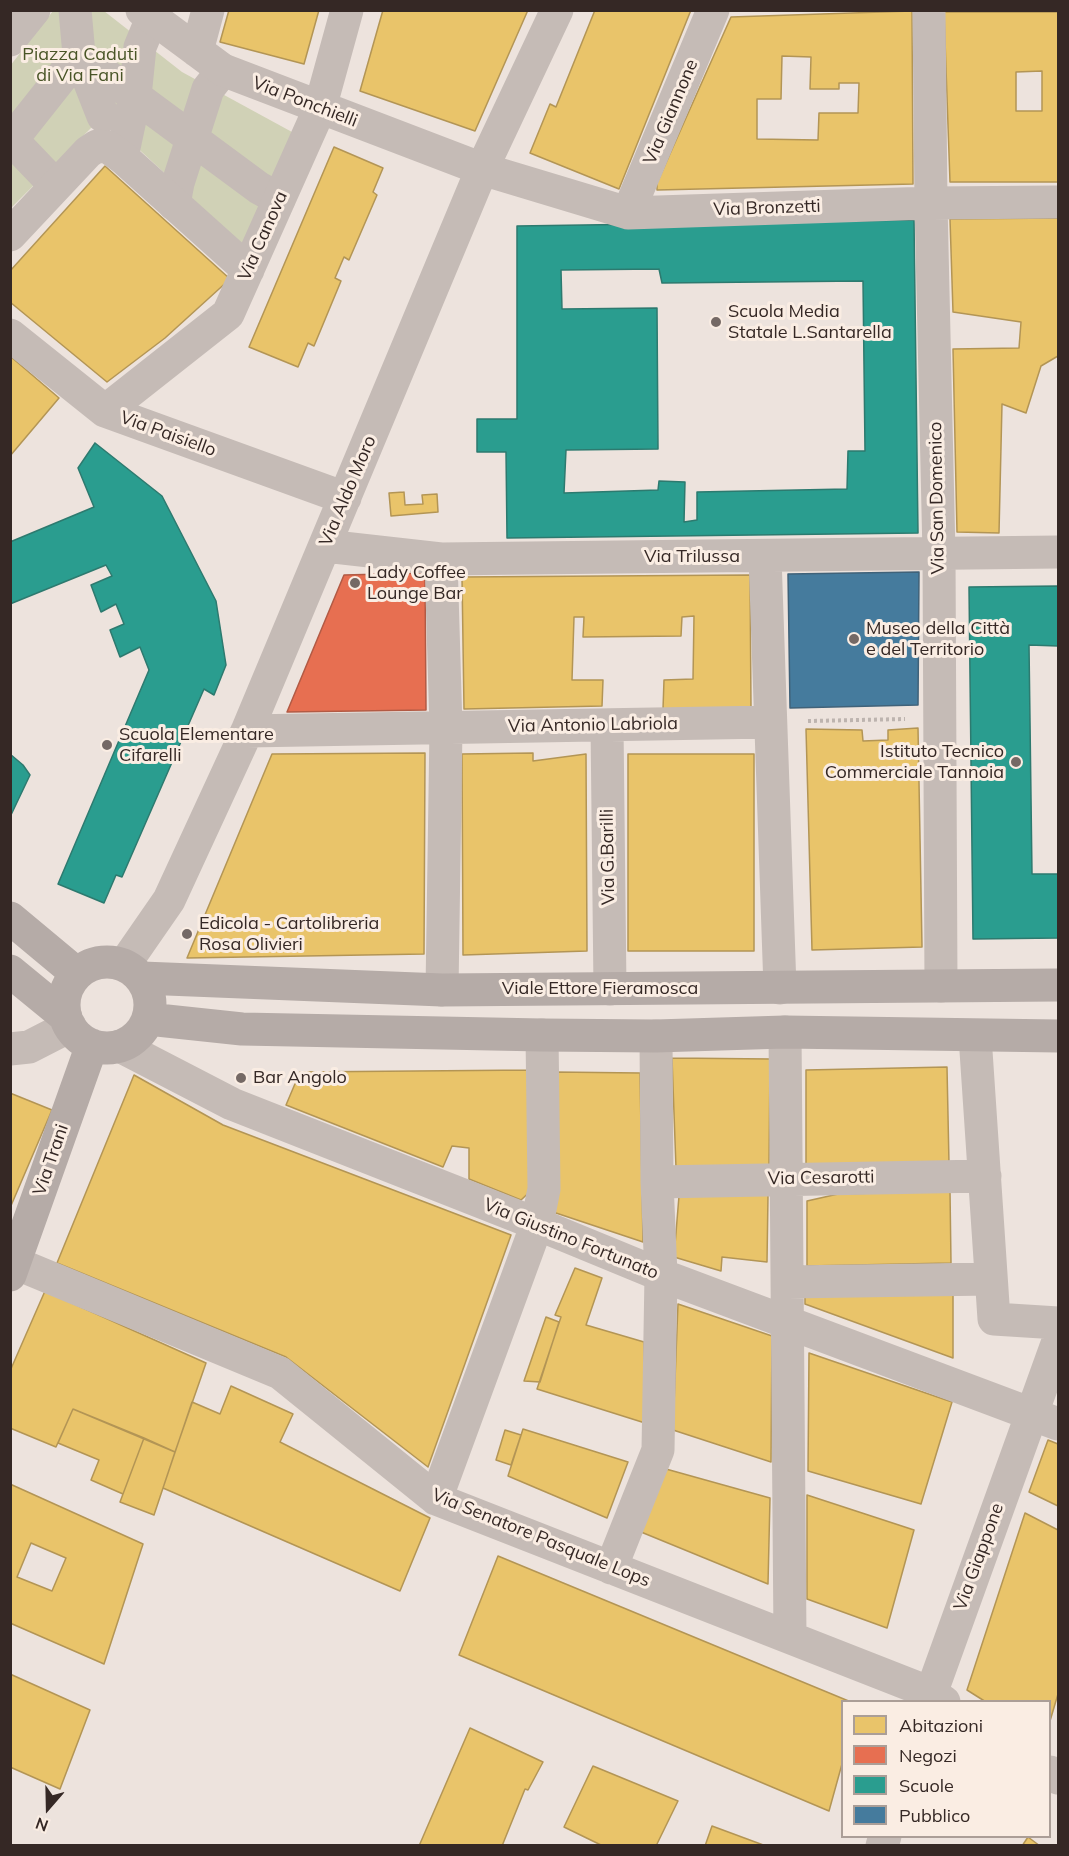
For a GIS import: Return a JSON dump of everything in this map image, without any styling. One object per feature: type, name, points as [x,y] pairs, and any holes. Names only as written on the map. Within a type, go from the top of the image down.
[{"type":"main road","points":[[10,918],[76,973]]},
{"type":"main road","points":[[10,971],[87,1033],[139,1034],[148,1019],[150,1004],[133,971],[97,962],[76,973],[70,982],[64,1001],[87,1033]]},
{"type":"main road","name":"Viale Ettore Fieramosca","points":[[133,971],[442,990],[1059,985]]},
{"type":"main road","points":[[148,1019],[242,1029],[542,1035],[656,1036],[785,1032],[1059,1036]]},
{"type":"main road","name":"Via Trani","points":[[13,1269],[87,1033]]},
{"type":"street","points":[[10,40],[34,10]]},
{"type":"street","points":[[75,10],[79,55],[103,116]]},
{"type":"street","points":[[197,51],[208,10]]},
{"type":"street","name":"Via Canova","points":[[105,411],[228,314],[320,108],[347,10]]},
{"type":"street","name":"Via Aldo Moro","points":[[133,971],[169,900],[247,731],[482,169],[557,10]]},
{"type":"street","name":"Via Giannone","points":[[628,213],[713,10]]},
{"type":"street","name":"Via San Domenico","points":[[929,10],[939,554],[940,986]]},
{"type":"street","points":[[122,158],[135,96],[140,47],[147,14]]},
{"type":"street","name":"Via Ponchielli","points":[[147,14],[223,70],[482,169]]},
{"type":"street","points":[[79,55],[259,188],[279,199]]},
{"type":"street","points":[[55,185],[11,140],[79,55]]},
{"type":"street","points":[[174,204],[178,183],[208,89],[223,70]]},
{"type":"street","points":[[10,235],[88,152],[97,146],[108,147],[248,270]]},
{"type":"street","name":"Via Bronzetti","points":[[482,169],[628,213],[931,203],[1059,202]]},
{"type":"street","name":"Via Paisiello","points":[[10,335],[105,411],[345,498]]},
{"type":"street","name":"Via Trilussa","points":[[325,546],[441,559],[1059,552]]},
{"type":"street","points":[[765,557],[780,988]]},
{"type":"street","points":[[441,559],[446,728],[442,990]]},
{"type":"street","name":"Via Antonio Labriola","points":[[247,731],[770,722]]},
{"type":"street","name":"Via G.Barilli","points":[[607,725],[610,989]]},
{"type":"street","points":[[785,1032],[790,1637]]},
{"type":"street","points":[[10,1049],[29,1047],[87,1033]]},
{"type":"street","name":"Via Giustino Fortunato","points":[[87,1033],[232,1104],[661,1275],[1045,1418]]},
{"type":"street","points":[[436,1499],[537,1224],[544,1189],[542,1035]]},
{"type":"street","points":[[611,1568],[658,1450],[661,1275],[657,1182],[656,1036]]},
{"type":"street","points":[[975,1036],[994,1319],[1059,1323]]},
{"type":"street","name":"Via Cesarotti","points":[[657,1182],[985,1176]]},
{"type":"street","name":"Via Senatore Pasquale Lops","points":[[13,1269],[280,1373],[436,1499],[790,1637],[934,1698]]},
{"type":"street","points":[[788,1282],[991,1279]]},
{"type":"street","name":"Via Giappone","points":[[934,1698],[1045,1418],[1059,1341]]},
{"type":"path","points":[[770,722],[939,718]]},
{"type":"green space","name":"Piazza Caduti di Via Fani","points":[[53,11],[104,11],[182,72],[292,132],[242,245],[103,116],[11,208],[10,66]]},
{"type":"building: Abitazioni","points":[[229,10],[319,10],[304,64],[220,42]]},
{"type":"building: Abitazioni","points":[[383,10],[528,10],[475,131],[360,91]]},
{"type":"building: Abitazioni","points":[[595,10],[691,10],[619,189],[530,153],[550,104],[556,107]]},
{"type":"building: Abitazioni","points":[[912,11],[913,184],[657,190],[657,183],[731,17]],"holes":[[[782,56],[811,57],[810,89],[839,89],[839,83],[859,83],[858,113],[819,113],[818,140],[757,139],[757,99],[781,99]]]},
{"type":"building: Abitazioni","points":[[944,12],[1058,12],[1058,182],[950,182]],"holes":[[[1042,71],[1042,111],[1016,111],[1016,72]]]},
{"type":"building: Abitazioni","points":[[334,147],[383,168],[373,192],[377,195],[349,260],[344,257],[335,278],[341,281],[314,346],[308,343],[298,367],[249,347]]},
{"type":"building: Abitazioni","points":[[105,166],[230,279],[165,338],[107,382],[10,302],[10,271]]},
{"type":"building: Abitazioni","points":[[1058,218],[1058,356],[1041,366],[1026,413],[1002,404],[999,533],[957,532],[953,349],[1019,348],[1021,322],[953,312],[950,219]]},
{"type":"building: Abitazioni","points":[[10,356],[59,398],[10,456]]},
{"type":"building: Abitazioni","points":[[404,492],[405,505],[423,504],[422,495],[437,494],[438,512],[391,516],[389,493]]},
{"type":"building: Abitazioni","points":[[750,575],[751,709],[663,709],[664,680],[693,679],[694,616],[682,617],[681,636],[583,637],[584,617],[574,617],[572,680],[603,680],[602,706],[464,709],[462,577]]},
{"type":"building: Abitazioni","points":[[918,728],[922,947],[812,950],[806,729],[862,730],[863,741],[888,740],[888,730]]},
{"type":"building: Abitazioni","points":[[425,753],[424,954],[187,958],[272,754]]},
{"type":"building: Abitazioni","points":[[533,753],[533,761],[586,754],[587,951],[463,955],[462,754]]},
{"type":"building: Abitazioni","points":[[628,754],[754,754],[754,951],[628,951]]},
{"type":"building: Abitazioni","points":[[672,1058],[770,1059],[769,1165],[676,1168]]},
{"type":"building: Abitazioni","points":[[947,1067],[949,1164],[806,1164],[806,1070]]},
{"type":"building: Abitazioni","points":[[532,1070],[534,1188],[521,1200],[469,1179],[469,1148],[452,1146],[443,1167],[286,1105],[300,1072]]},
{"type":"building: Abitazioni","points":[[554,1072],[640,1073],[643,1242],[553,1212]]},
{"type":"building: Abitazioni","points":[[134,1075],[223,1125],[511,1235],[428,1467],[286,1357],[57,1263]]},
{"type":"building: Abitazioni","points":[[10,1093],[52,1110],[10,1208]]},
{"type":"building: Abitazioni","points":[[950,1191],[951,1263],[807,1266],[807,1201],[838,1194]]},
{"type":"building: Abitazioni","points":[[768,1195],[767,1262],[722,1257],[721,1271],[674,1257],[679,1196]]},
{"type":"building: Abitazioni","points":[[575,1268],[602,1278],[586,1325],[644,1342],[645,1423],[537,1389],[561,1317],[555,1315]]},
{"type":"building: Abitazioni","points":[[45,1291],[206,1363],[175,1452],[73,1409],[56,1447],[10,1428],[10,1371]]},
{"type":"building: Abitazioni","points":[[953,1292],[953,1358],[805,1304],[805,1294]]},
{"type":"building: Abitazioni","points":[[678,1304],[772,1336],[771,1462],[673,1430]]},
{"type":"building: Abitazioni","points":[[546,1317],[559,1322],[540,1382],[524,1381]]},
{"type":"building: Abitazioni","points":[[809,1353],[952,1402],[921,1504],[808,1471]]},
{"type":"building: Abitazioni","points":[[231,1386],[293,1414],[280,1442],[430,1518],[400,1591],[163,1488],[192,1402],[220,1414]]},
{"type":"building: Abitazioni","points":[[73,1409],[144,1438],[123,1494],[91,1480],[99,1460],[58,1443]]},
{"type":"building: Abitazioni","points":[[523,1429],[628,1462],[607,1518],[508,1476]]},
{"type":"building: Abitazioni","points":[[505,1430],[521,1435],[511,1465],[496,1460]]},
{"type":"building: Abitazioni","points":[[144,1438],[175,1452],[154,1515],[120,1502]]},
{"type":"building: Abitazioni","points":[[1048,1440],[1058,1444],[1058,1506],[1029,1492]]},
{"type":"building: Abitazioni","points":[[666,1469],[770,1498],[768,1584],[641,1532]]},
{"type":"building: Abitazioni","points":[[10,1484],[143,1544],[104,1664],[10,1623]],"holes":[[[31,1543],[66,1558],[52,1591],[17,1577]]]},
{"type":"building: Abitazioni","points":[[807,1495],[914,1530],[887,1628],[807,1599]]},
{"type":"building: Abitazioni","points":[[1025,1513],[1058,1530],[1058,1694],[1051,1718],[1051,1700],[983,1700],[967,1690]]},
{"type":"building: Abitazioni","points":[[498,1556],[846,1700],[841,1700],[841,1768],[829,1811],[459,1655]]},
{"type":"building: Abitazioni","points":[[10,1674],[90,1710],[60,1789],[10,1767]]},
{"type":"building: Abitazioni","points":[[470,1728],[543,1762],[528,1790],[525,1789],[502,1846],[419,1846]]},
{"type":"building: Abitazioni","points":[[593,1766],[678,1801],[656,1846],[603,1846],[564,1827]]},
{"type":"building: Abitazioni","points":[[712,1826],[766,1846],[705,1846]]},
{"type":"building: Abitazioni","points":[[1029,1838],[1040,1846],[1022,1846]]},
{"type":"building: Negozi","points":[[425,573],[426,710],[287,712],[344,575]]},
{"type":"building: Scuole","name":"Scuola Media Statale L.Santarella","points":[[914,220],[918,533],[507,538],[506,452],[477,452],[477,419],[517,419],[517,226]],"holes":[[[659,269],[662,283],[863,281],[865,451],[848,451],[847,489],[697,492],[697,520],[684,522],[685,482],[659,481],[658,490],[564,493],[566,450],[658,449],[657,308],[562,309],[561,270]]]},
{"type":"building: Scuole","points":[[95,443],[162,496],[216,601],[226,665],[214,695],[204,689],[122,877],[116,875],[104,903],[58,884],[149,670],[140,647],[120,657],[110,630],[124,624],[116,604],[101,612],[91,585],[112,576],[106,565],[10,604],[10,542],[94,507],[78,468]]},
{"type":"building: Scuole","name":"Istituto Tecnico Commerciale Tannoia","points":[[1058,586],[1058,646],[1029,645],[1032,874],[1058,874],[1058,938],[973,939],[969,587]]},
{"type":"building: Scuole","points":[[10,754],[23,765],[30,775],[10,817]]},
{"type":"building: Pubblico","name":"Museo della Città e del Territorio","points":[[919,572],[918,705],[790,708],[788,574]]},
{"type":"place","name":"Scuola Media Statale L.Santarella","points":[[716,322]]},
{"type":"place","name":"Lady Coffee Lounge Bar","points":[[355,583]]},
{"type":"place","name":"Museo della Città e del Territorio","points":[[854,639]]},
{"type":"place","name":"Scuola Elementare Cifarelli","points":[[107,745]]},
{"type":"place","name":"Istituto Tecnico Commerciale Tannoia","points":[[1016,762]]},
{"type":"place","name":"Edicola - Cartolibreria Rosa Olivieri","points":[[187,934]]},
{"type":"place","name":"Bar Angolo","points":[[241,1078]]}]
